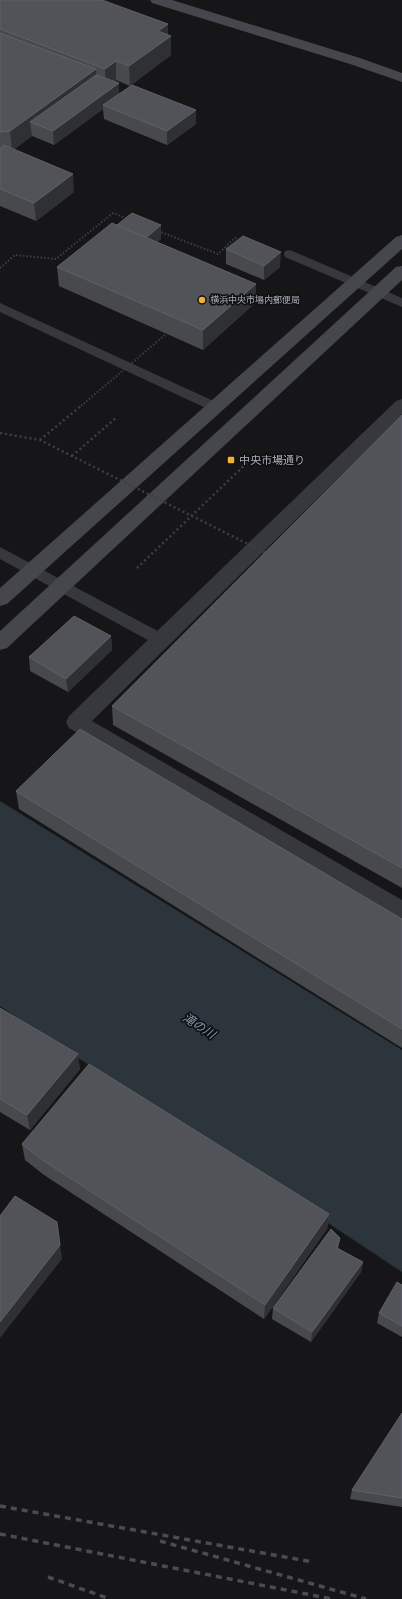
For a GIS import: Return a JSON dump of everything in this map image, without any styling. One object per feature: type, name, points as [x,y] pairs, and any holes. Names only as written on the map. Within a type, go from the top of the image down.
[{"type":"street","points":[[157,0],[355,61],[402,78]]},
{"type":"street","points":[[0,599],[402,240]]},
{"type":"street","points":[[0,643],[402,271]]},
{"type":"street","points":[[402,405],[77,722],[402,912]]},
{"type":"lane","points":[[290,254],[402,303]]},
{"type":"lane","points":[[0,307],[215,407]]},
{"type":"lane","points":[[0,552],[161,640]]},
{"type":"path","points":[[0,268],[15,255],[56,259],[113,213],[134,221]]},
{"type":"path","points":[[155,229],[218,254],[234,238],[246,243]]},
{"type":"path","points":[[40,440],[166,334]]},
{"type":"path","points":[[72,456],[117,417]]},
{"type":"path","points":[[0,433],[40,440],[271,556]]},
{"type":"path","points":[[137,568],[249,461]]},
{"type":"water","name":"滝の川","points":[[0,801],[402,1050],[402,1272],[0,1006]]},
{"type":"building","points":[[0,0],[102,0],[168,24],[158,31],[171,36],[129,66],[116,61],[105,69],[0,29]]},
{"type":"building","points":[[0,33],[96,69],[10,131],[0,132]]},
{"type":"building","points":[[96,75],[119,83],[53,131],[30,122]]},
{"type":"building","points":[[132,85],[196,110],[167,131],[103,105]]},
{"type":"building","points":[[4,145],[73,174],[34,203],[0,189],[0,149]]},
{"type":"building","points":[[132,213],[161,225],[146,238],[117,225]]},
{"type":"building","points":[[112,223],[256,284],[203,330],[57,267]]},
{"type":"building","points":[[243,236],[281,252],[264,266],[226,249]]},
{"type":"building","points":[[402,415],[402,868],[112,706]]},
{"type":"building","points":[[74,616],[111,636],[66,679],[29,657]]},
{"type":"building","points":[[80,729],[402,919],[402,1029],[16,791]]},
{"type":"building","points":[[0,1008],[78,1054],[27,1115],[0,1099]]},
{"type":"building","points":[[89,1064],[329,1214],[265,1305],[41,1159],[22,1144]]},
{"type":"building","points":[[15,1196],[57,1222],[60,1245],[0,1322],[0,1216]]},
{"type":"building","points":[[331,1229],[340,1238],[337,1248],[363,1262],[312,1332],[273,1308]]},
{"type":"building","points":[[397,1282],[402,1285],[402,1326],[379,1313]]},
{"type":"building","points":[[402,1413],[402,1498],[352,1490]]},
{"type":"railway","points":[[0,1506],[313,1562]]},
{"type":"railway","points":[[0,1534],[332,1599]]},
{"type":"railway","points":[[160,1541],[366,1599]]},
{"type":"railway","points":[[48,1577],[110,1599]]},
{"type":"place","name":"横浜中央市場内郵便局","points":[[202,300]]},
{"type":"place","name":"中央市場通り","points":[[231,460]]}]
